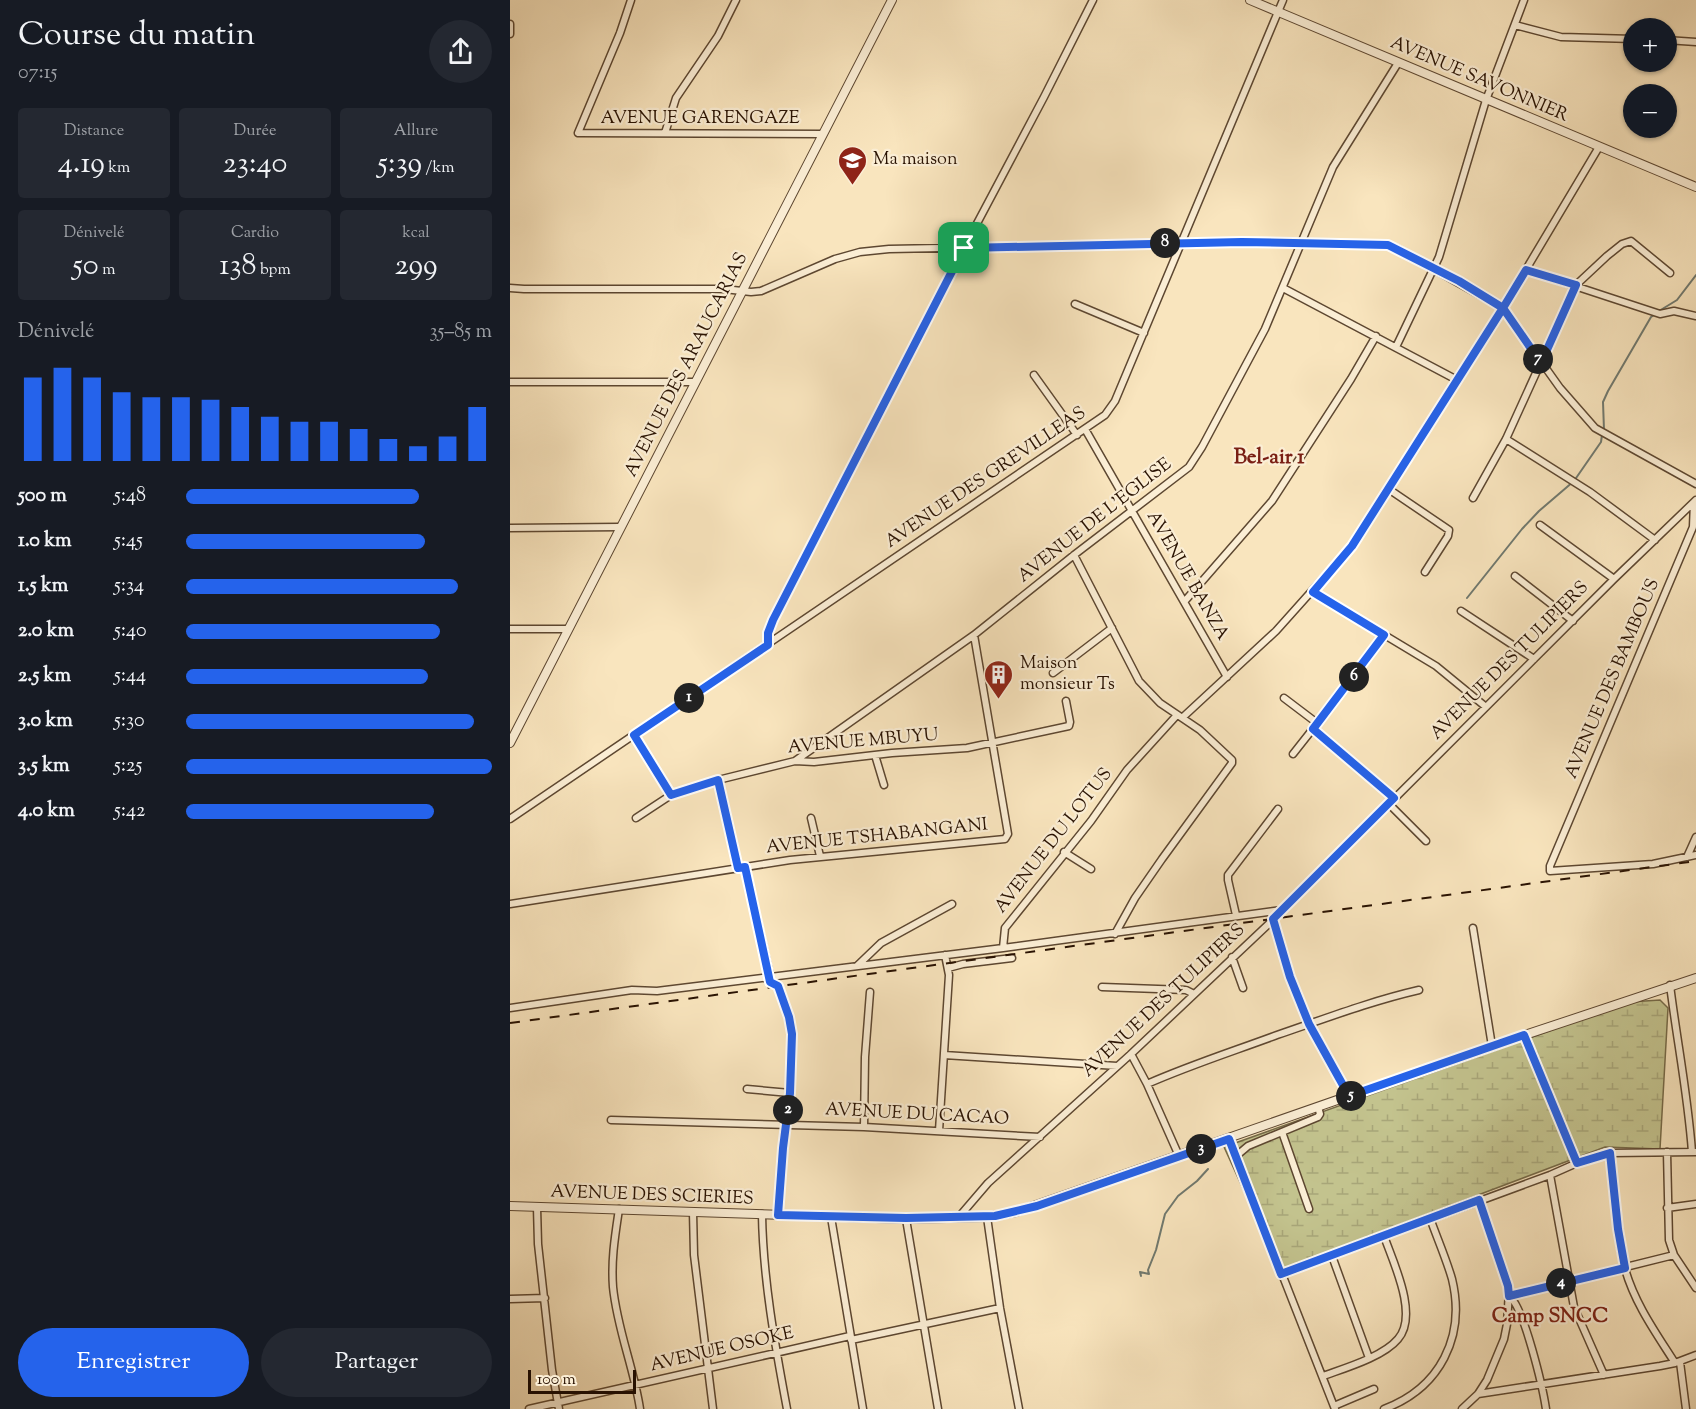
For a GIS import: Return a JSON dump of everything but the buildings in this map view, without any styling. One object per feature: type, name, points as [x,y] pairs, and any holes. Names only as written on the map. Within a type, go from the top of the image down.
[{"type":"street","name":"AVENUE GARENGAZE","points":[[631,0],[620,33],[577,132],[580,134],[824,134]]},
{"type":"street","points":[[665,133],[676,98],[718,36],[736,0]]},
{"type":"street","name":"AVENUE DES ARAUCARIAS","points":[[510,743],[892,0]]},
{"type":"street","points":[[768,645],[768,633],[773,620],[1093,0]]},
{"type":"street","name":"AVENUE SAVONNIER","points":[[1250,0],[1696,188]]},
{"type":"street","name":"AVENUE DES GREVILLEAS","points":[[510,819],[1105,415],[1113,406],[1183,243],[1283,0]]},
{"type":"street","points":[[1396,347],[1434,269],[1451,222],[1486,100],[1524,0]]},
{"type":"street","points":[[1515,25],[1561,37],[1623,39]]},
{"type":"street","points":[[1677,41],[1696,42]]},
{"type":"street","name":"AVENUE DE L'EGLISE","points":[[795,761],[974,635],[1182,473],[1193,462],[1245,369],[1283,288],[1340,154],[1398,63]]},
{"type":"street","name":"AVENUE DU LOTUS","points":[[1003,948],[1005,927],[1091,821],[1128,771],[1180,717],[1276,631],[1352,546],[1390,490],[1503,308],[1599,147]]},
{"type":"street","points":[[1473,498],[1506,439],[1576,285],[1622,244],[1631,241],[1670,273]]},
{"type":"street","points":[[510,288],[524,290],[724,289],[761,291],[835,259],[860,252],[907,248],[1302,242],[1388,245],[1503,308],[1541,363],[1577,409],[1601,433],[1696,484]]},
{"type":"street","points":[[1526,270],[1659,313],[1674,310],[1696,316]]},
{"type":"street","points":[[1283,288],[1457,380]]},
{"type":"street","points":[[1075,304],[1144,333]]},
{"type":"street","points":[[1184,602],[1272,501],[1376,336]]},
{"type":"street","points":[[1034,375],[1077,435]]},
{"type":"street","points":[[510,382],[695,382]]},
{"type":"street","name":"AVENUE BANZA","points":[[1084,429],[1227,677]]},
{"type":"street","points":[[1506,439],[1573,481],[1655,540]]},
{"type":"street","points":[[1390,490],[1449,530],[1448,536],[1425,572]]},
{"type":"street","name":"AVENUE DES TULIPIERS","points":[[958,1218],[988,1183],[1131,1054],[1273,919],[1695,501]]},
{"type":"street","name":"AVENUE DES BAMBOUS","points":[[1688,857],[1653,864],[1550,871],[1550,866],[1693,527],[1695,501]]},
{"type":"street","points":[[1540,525],[1614,579]]},
{"type":"street","points":[[510,528],[621,527]]},
{"type":"street","points":[[1074,555],[1139,681],[1154,698],[1200,730],[1232,760],[1231,767],[1135,898],[1115,934]]},
{"type":"street","points":[[1515,576],[1573,621]]},
{"type":"street","points":[[1313,592],[1436,666],[1486,707]]},
{"type":"street","points":[[1461,611],[1534,659]]},
{"type":"street","points":[[510,628],[568,628]]},
{"type":"street","points":[[1053,674],[1112,628]]},
{"type":"street","name":"AVENUE TSHABANGANI","points":[[510,904],[820,856],[1007,838],[994,744],[974,635]]},
{"type":"street","points":[[1293,754],[1384,635]]},
{"type":"street","points":[[1284,698],[1392,801],[1426,841]]},
{"type":"street","name":"AVENUE MBUYU","points":[[636,818],[671,795],[718,780],[795,761],[814,762],[951,750],[994,744],[1069,726],[1066,701]]},
{"type":"street","points":[[634,735],[671,795]]},
{"type":"street","points":[[875,755],[884,785]]},
{"type":"street","points":[[718,780],[770,982],[778,986],[791,1026],[790,1093],[778,1215]]},
{"type":"street","points":[[1236,915],[1228,875],[1278,809]]},
{"type":"street","points":[[811,818],[820,856]]},
{"type":"street","points":[[1688,857],[1696,837]]},
{"type":"street","points":[[1064,852],[1092,869]]},
{"type":"street","points":[[1688,857],[1696,855]]},
{"type":"street","points":[[856,966],[881,943],[952,904]]},
{"type":"street","points":[[510,1008],[632,990],[657,991],[1115,934],[1282,910]]},
{"type":"street","points":[[1273,919],[1290,977],[1309,1024],[1349,1096]]},
{"type":"street","points":[[1473,928],[1491,1046]]},
{"type":"street","points":[[939,1131],[947,1015],[948,968],[945,955]]},
{"type":"street","points":[[1233,957],[1242,988]]},
{"type":"street","points":[[948,968],[1012,958]]},
{"type":"street","name":"AVENUE DES SCIERIES","points":[[510,1206],[906,1218],[987,1216],[1037,1206],[1491,1046],[1696,978]]},
{"type":"street","points":[[1281,1274],[1577,1163],[1610,1153],[1694,1152],[1670,985]]},
{"type":"street","points":[[1102,987],[1186,990],[1194,994]]},
{"type":"street","points":[[1147,1084],[1178,1070],[1309,1024],[1419,990]]},
{"type":"street","points":[[864,1127],[865,1057],[870,992]]},
{"type":"street","points":[[1524,1035],[1577,1163]]},
{"type":"street","points":[[1131,1054],[1179,1156]]},
{"type":"street","points":[[944,1055],[1117,1066]]},
{"type":"street","points":[[747,1089],[790,1093]]},
{"type":"street","points":[[1235,1157],[1248,1146],[1318,1117],[1320,1114],[1318,1107]]},
{"type":"street","name":"AVENUE DU CACAO","points":[[611,1120],[864,1127],[1040,1137]]},
{"type":"street","points":[[1282,1132],[1309,1209]]},
{"type":"street","points":[[1229,1139],[1334,1408],[1374,1389]]},
{"type":"street","points":[[1667,1152],[1669,1240],[1674,1255],[1696,1288]]},
{"type":"street","points":[[1610,1153],[1618,1229],[1625,1268],[1644,1313],[1677,1363],[1686,1409]]},
{"type":"street","points":[[1550,1174],[1574,1307],[1604,1375]]},
{"type":"street","points":[[1462,1409],[1478,1394],[1487,1380],[1504,1339],[1509,1296],[1508,1286],[1479,1200]]},
{"type":"street","points":[[1667,1208],[1696,1204]]},
{"type":"street","points":[[537,1207],[537,1237],[553,1382],[559,1409]]},
{"type":"street","points":[[619,1209],[612,1254],[613,1287],[640,1409]]},
{"type":"street","points":[[693,1212],[694,1255],[713,1409]]},
{"type":"street","points":[[762,1214],[764,1259],[787,1409]]},
{"type":"street","points":[[831,1216],[863,1409]]},
{"type":"street","points":[[987,1216],[1000,1308],[1019,1409]]},
{"type":"street","points":[[906,1218],[938,1409]]},
{"type":"street","points":[[1384,1409],[1412,1396],[1428,1381],[1444,1360],[1452,1339],[1455,1308],[1452,1279],[1430,1218]]},
{"type":"street","points":[[1323,1376],[1369,1358],[1396,1341],[1403,1330],[1407,1317],[1400,1283],[1384,1236]]},
{"type":"street","points":[[1509,1296],[1674,1255]]},
{"type":"street","points":[[1332,1256],[1369,1358]]},
{"type":"street","points":[[1509,1296],[1515,1301],[1543,1385],[1546,1409]]},
{"type":"street","points":[[510,1299],[545,1298]]},
{"type":"street","name":"AVENUE OSOKE","points":[[529,1409],[777,1353],[1000,1308]]},
{"type":"street","points":[[1478,1394],[1677,1363],[1696,1355]]},
{"type":"green space","points":[[1660,1000],[1668,1008],[1660,1149],[1605,1147],[1280,1270],[1224,1147],[1630,1002]]},
{"type":"waterway","points":[[1659,311],[1677,300],[1696,275]]},
{"type":"waterway","points":[[1604,430],[1603,402],[1654,315]]},
{"type":"waterway","points":[[1467,598],[1522,529],[1574,481],[1601,442],[1602,435]]},
{"type":"waterway","points":[[1141,1276],[1140,1272],[1149,1274],[1148,1270],[1156,1250],[1165,1214],[1178,1196],[1208,1169]]},
{"type":"railway","points":[[510,1023],[1696,861]]},
{"type":"place","name":"Ma maison","points":[[852,186]]},
{"type":"place","name":"Maison monsieur Ts","points":[[999,700]]},
{"type":"district","name":"Bel-air 1","points":[[1269,458]]},
{"type":"district","name":"Camp SNCC","points":[[1550,1317]]},
{"type":"route","points":[[964,248],[773,620],[768,633],[768,645],[634,735],[671,795],[718,780],[738,868],[745,867],[770,982],[778,986],[791,1026],[789,1110],[783,1148],[778,1215],[906,1218],[995,1216],[1037,1206],[1229,1139],[1281,1274],[1479,1200],[1508,1286],[1509,1296],[1625,1268],[1618,1229],[1610,1153],[1577,1163],[1524,1035],[1349,1096],[1309,1024],[1290,977],[1273,919],[1394,798],[1313,729],[1384,635],[1313,592],[1343,559],[1390,490],[1503,308],[1541,363],[1576,285],[1526,270],[1503,308],[1459,281],[1388,245],[1242,242],[964,248]]}]
